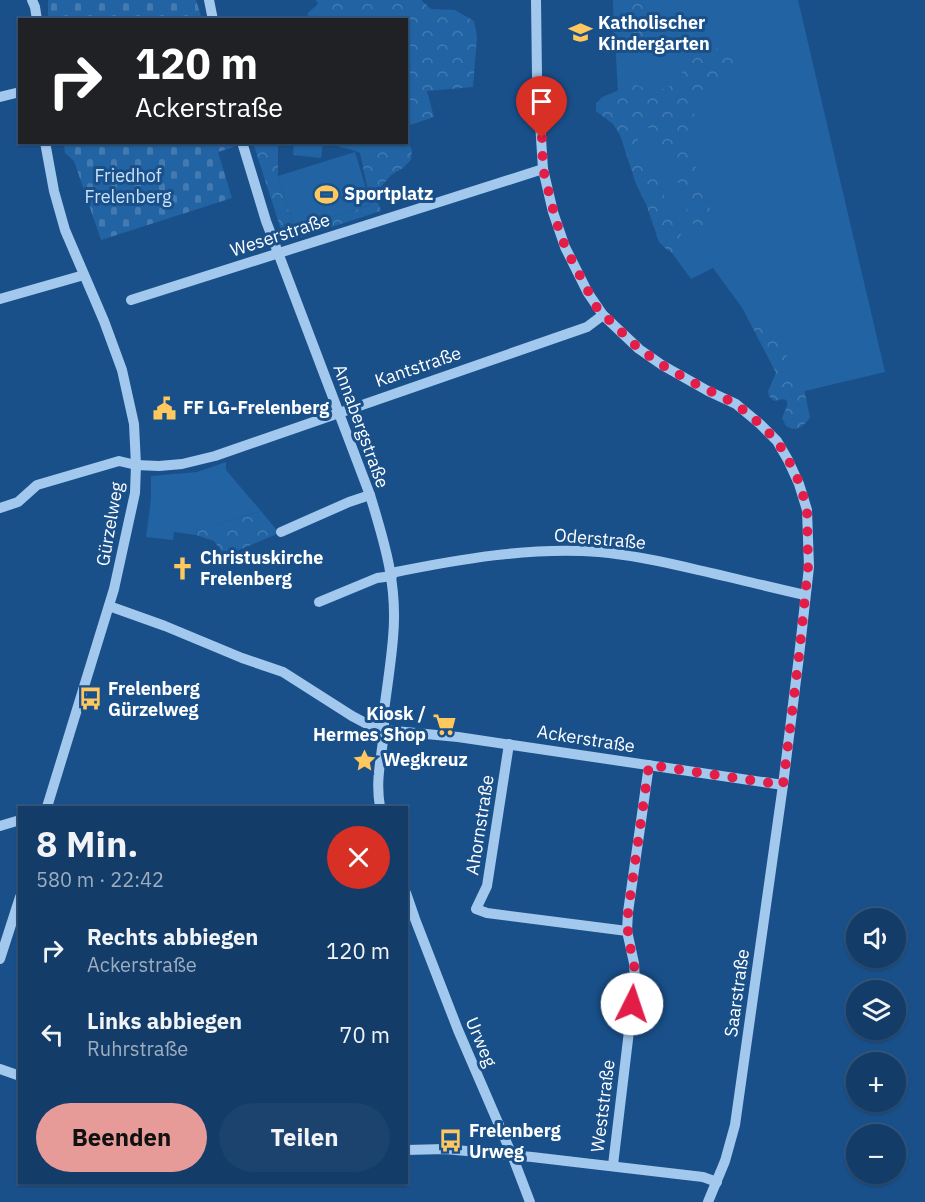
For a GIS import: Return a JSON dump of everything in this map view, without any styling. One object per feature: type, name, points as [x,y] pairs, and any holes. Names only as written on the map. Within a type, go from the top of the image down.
[{"type":"street","points":[[32,0],[37,18]]},
{"type":"street","points":[[209,0],[213,18]]},
{"type":"street","name":"Saarstraße","points":[[536,0],[537,76],[543,169],[565,247],[588,293],[603,315],[639,349],[662,365],[736,404],[760,424],[777,441],[788,459],[799,483],[807,510],[808,567],[799,656],[735,1125],[725,1161],[708,1202]]},
{"type":"street","points":[[0,97],[18,92]]},
{"type":"street","name":"Gürzelweg","points":[[45,144],[54,191],[65,230],[104,321],[122,370],[134,424],[136,465],[135,493],[123,553],[47,806]]},
{"type":"street","name":"Annabergstraße","points":[[243,144],[278,253],[381,529],[391,574],[394,601],[384,730]]},
{"type":"street","name":"Weserstraße","points":[[130,300],[543,169]]},
{"type":"street","points":[[0,298],[84,275]]},
{"type":"street","name":"Kantstraße","points":[[0,508],[18,502],[37,485],[119,461],[136,465],[159,466],[198,461],[587,327],[603,315]]},
{"type":"street","points":[[281,532],[370,495]]},
{"type":"street","name":"Oderstraße","points":[[319,602],[391,574],[465,558],[553,551],[595,552],[647,558],[805,595]]},
{"type":"street","name":"Ackerstraße","points":[[109,606],[283,672],[352,716],[384,730],[509,744],[783,785]]},
{"type":"street","points":[[380,806],[377,791],[378,767],[384,730]]},
{"type":"street","name":"Ahornstraße","points":[[509,744],[487,886],[476,909],[487,913],[627,931]]},
{"type":"street","name":"Weststraße","points":[[613,1166],[635,981],[634,963],[627,931],[628,912],[649,765]]},
{"type":"street","points":[[0,826],[18,821]]},
{"type":"street","points":[[0,959],[18,903]]},
{"type":"street","name":"Urweg","points":[[408,906],[530,1202]]},
{"type":"street","points":[[0,1069],[18,1075]]},
{"type":"street","points":[[408,1150],[445,1149],[512,1155],[703,1177],[717,1182]]},
{"type":"green space","points":[[48,0],[196,0],[202,18],[48,18]]},
{"type":"green space","points":[[316,0],[421,0],[431,9],[455,10],[474,21],[477,36],[473,87],[427,91],[434,117],[408,126],[408,18],[307,18],[308,13],[318,4]]},
{"type":"green space","points":[[613,0],[798,0],[885,372],[788,395],[743,309],[713,268],[691,279],[672,253],[619,113]]},
{"type":"green space","points":[[613,0],[653,0],[656,23],[654,32],[640,39],[614,40]]},
{"type":"green space","points":[[720,48],[733,53],[736,69],[727,80],[696,101],[691,134],[694,160],[710,210],[711,218],[704,225],[697,227],[689,219],[684,194],[675,177],[670,160],[654,135],[639,116],[633,117],[630,121],[685,244],[672,253],[659,242],[620,135],[613,124],[596,111],[596,104],[602,97],[630,83],[651,90],[668,87],[694,59]]},
{"type":"green space","points":[[408,143],[412,150],[411,160],[391,175],[379,189],[376,197],[381,211],[285,242],[253,144],[278,144],[278,176],[294,228],[371,205],[360,153],[335,144]]},
{"type":"green space","name":"Friedhof Frelenberg","points":[[64,144],[233,144],[234,147],[218,152],[232,198],[101,240],[74,161],[65,153]]},
{"type":"green space","points":[[294,144],[323,144],[321,158],[293,155]]},
{"type":"green space","name":"Sportplatz","points":[[355,152],[371,205],[294,228],[278,176]]},
{"type":"green space","points":[[747,308],[760,313],[769,322],[804,388],[810,418],[800,428],[793,429],[786,426],[782,418],[787,401],[784,399],[774,401],[769,396],[768,391],[776,373],[743,309]]},
{"type":"green space","points":[[226,462],[226,470],[261,511],[210,526],[197,526],[196,535],[174,532],[173,540],[146,537],[151,499],[151,476],[197,472]]},
{"type":"green space","points":[[261,511],[279,533],[225,556],[214,541],[196,535],[197,526],[210,526]]},
{"type":"place","name":"Katholischer Kindergarten","points":[[580,33]]},
{"type":"place","name":"Sportplatz","points":[[326,194]]},
{"type":"place","name":"FF LG-Frelenberg","points":[[165,408]]},
{"type":"place","name":"Christuskirche Frelenberg","points":[[182,568]]},
{"type":"place","name":"Frelenberg Gürzelweg","points":[[90,699]]},
{"type":"place","name":"Kiosk / Hermes Shop","points":[[444,724]]},
{"type":"place","name":"Wegkreuz","points":[[365,760]]},
{"type":"place","name":"Frelenberg Urweg","points":[[451,1141]]},
{"type":"route","points":[[542,138],[543,169],[556,221],[566,249],[597,308],[639,349],[662,365],[736,404],[760,424],[777,441],[788,459],[800,484],[807,510],[808,571],[783,785],[649,765],[628,912],[627,931],[634,963],[635,981],[632,1004]]}]
